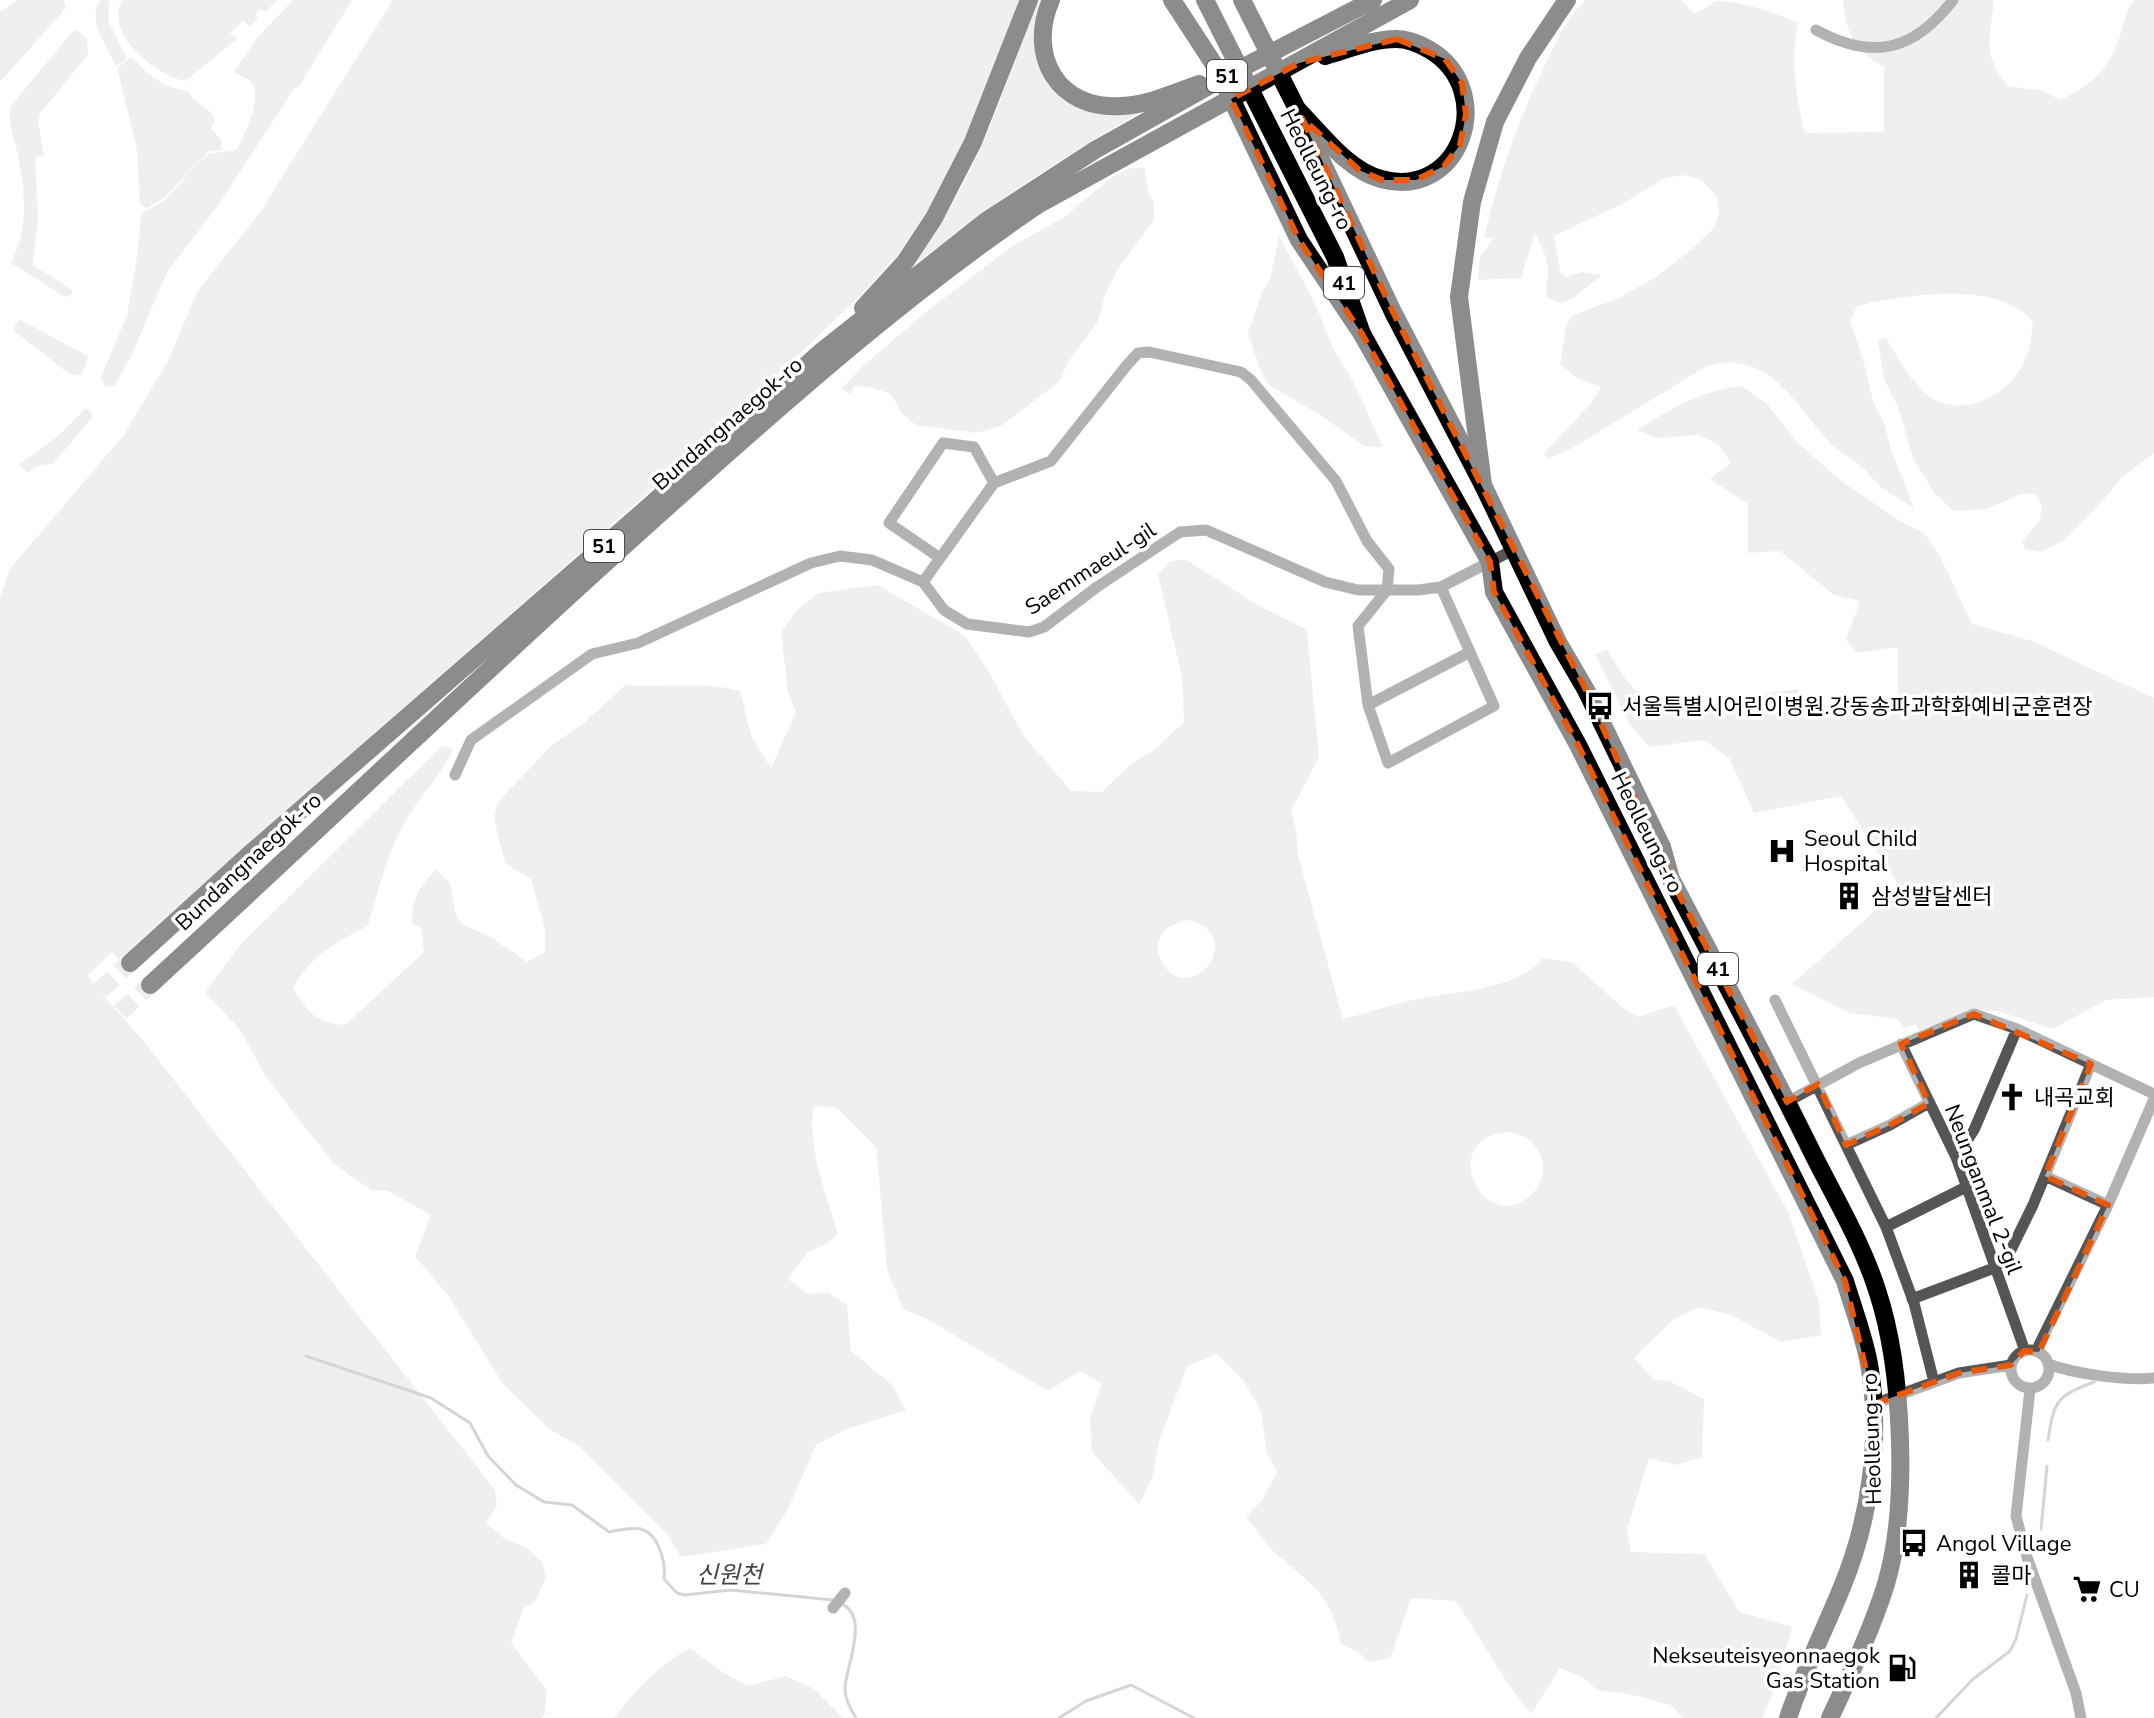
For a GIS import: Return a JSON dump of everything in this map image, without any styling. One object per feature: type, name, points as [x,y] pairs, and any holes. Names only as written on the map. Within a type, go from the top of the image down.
[{"type":"main road","points":[[822,351],[905,262],[934,218],[973,142],[1029,0]]},
{"type":"main road","points":[[1051,0],[1042,30],[1046,60],[1061,86],[1084,101],[1109,106],[1133,105],[1224,71]]},
{"type":"main road","points":[[1172,0],[1224,71],[1299,240],[1362,334]]},
{"type":"main road","name":"Heolleung-ro","points":[[1205,0],[1335,257],[1362,334],[1490,562],[1494,592],[1578,745],[1845,1281],[1868,1361],[1874,1404],[1869,1487],[1853,1555],[1788,1718]]},
{"type":"main road","name":"Heolleung-ro","points":[[1242,0],[1393,312],[1483,485],[1558,642],[1586,690],[1662,847],[1671,879],[1787,1102],[1877,1290],[1890,1344],[1896,1396],[1899,1465],[1896,1532],[1886,1584],[1830,1718]]},
{"type":"main road","name":"Bundangnaegok-ro","points":[[150,985],[555,606],[763,422],[994,233],[1224,71],[1362,7],[1410,0]]},
{"type":"main road","points":[[1483,485],[1459,297],[1472,202],[1495,122],[1528,58],[1567,0]]},
{"type":"main road","name":"Bundangnaegok-ro","points":[[130,963],[822,351],[986,221],[1100,158],[1299,63],[1362,7]]},
{"type":"main road","points":[[1297,109],[1359,170],[1382,180],[1416,180],[1444,166],[1460,145],[1466,114],[1462,83],[1445,59],[1417,42],[1397,39],[1376,42],[1299,63]]},
{"type":"street","points":[[1816,30],[1835,41],[1863,49],[1897,44],[1924,30],[1953,0]]},
{"type":"street","points":[[923,582],[994,483],[1051,461],[1138,353],[1149,352],[1241,372],[1251,380],[1336,481],[1367,541],[1389,569],[1387,590],[1358,626],[1368,705],[1388,763],[1494,706],[1441,587]]},
{"type":"street","points":[[940,558],[889,523],[943,443],[974,447],[994,483]]},
{"type":"street","name":"Saemmaeul-gil","points":[[455,775],[471,740],[592,654],[638,643],[811,563],[840,556],[872,560],[923,582],[944,610],[967,624],[1029,632],[1044,627],[1097,587],[1180,532],[1194,529],[1206,530],[1325,582],[1358,590],[1441,587],[1513,550]]},
{"type":"street","points":[[1368,705],[1470,652]]},
{"type":"street","points":[[1775,1000],[1886,1227],[1912,1299],[1934,1382]]},
{"type":"street","points":[[1787,1102],[1901,1044],[1974,1014],[2017,1029],[2154,1096],[2108,1205],[2039,1345],[2039,1352],[2048,1364],[2141,1380],[2154,1378]]},
{"type":"street","points":[[1956,1157],[1974,1130],[2017,1029]]},
{"type":"street","name":"Neunganmal 2-gil","points":[[1901,1044],[1956,1157],[2025,1351]]},
{"type":"street","points":[[1912,1299],[1994,1268],[2006,1260],[2091,1064]]},
{"type":"street","points":[[1846,1145],[1929,1103]]},
{"type":"street","points":[[2045,1176],[2108,1205]]},
{"type":"street","points":[[1886,1227],[1966,1187]]},
{"type":"street","points":[[2030,1389],[2015,1381],[2011,1365],[2017,1355],[2025,1351],[2039,1352]]},
{"type":"street","points":[[2030,1389],[2045,1381],[2048,1364]]},
{"type":"street","points":[[1874,1404],[1972,1370],[2011,1365]]},
{"type":"street","points":[[2030,1389],[2016,1516],[2027,1557],[2076,1693],[2081,1718]]},
{"type":"street","points":[[833,1608],[845,1593]]},
{"type":"highlighted area","points":[[1397,39],[1445,59],[1462,83],[1466,114],[1460,145],[1444,166],[1416,180],[1382,180],[1359,170],[1302,118],[1393,312],[1586,690],[1671,879],[1787,1102],[1818,1084],[1846,1145],[1890,1125],[1929,1103],[1901,1044],[1974,1014],[2091,1064],[2045,1176],[2108,1205],[2039,1352],[2024,1351],[2011,1365],[1959,1373],[1874,1404],[1845,1281],[1578,745],[1494,592],[1490,562],[1362,334],[1299,240],[1231,99],[1299,63]]},
{"type":"shaded area","points":[[17,0],[64,0],[66,8],[0,82],[0,12]]},
{"type":"shaded area","points":[[101,0],[109,1],[108,20],[127,59],[116,66],[97,24],[95,15]]},
{"type":"shaded area","points":[[122,0],[278,0],[265,12],[261,9],[255,14],[258,19],[249,27],[243,21],[230,33],[237,39],[186,81],[174,78],[148,62],[126,39],[118,13]]},
{"type":"shaded area","points":[[293,0],[352,0],[298,88],[296,86],[217,207],[167,272],[131,357],[114,386],[105,387],[101,377],[127,315],[141,214],[165,200],[209,154],[236,150],[247,127],[255,96],[251,82],[234,72],[257,38]]},
{"type":"shaded area","points":[[393,0],[1020,0],[961,155],[899,253],[861,295],[679,465],[119,960],[112,952],[87,976],[145,1043],[495,1490],[497,1506],[486,1523],[505,1539],[527,1548],[542,1562],[546,1577],[536,1600],[523,1609],[511,1643],[547,1691],[545,1714],[541,1718],[0,1718],[0,599],[9,570],[123,436],[169,359],[197,292],[260,212]]},
{"type":"shaded area","points":[[1036,0],[1044,0],[1054,90],[1150,107],[1024,184],[905,272],[957,196],[974,162],[1003,94]]},
{"type":"shaded area","points":[[1586,0],[1681,0],[1694,13],[1717,1],[1726,1],[1758,8],[1798,23],[1794,51],[1795,79],[1805,133],[1884,132],[1884,67],[1865,54],[1853,40],[1846,22],[1843,0],[1994,0],[1989,46],[1999,75],[2008,86],[2044,91],[2060,100],[2100,73],[2112,55],[2134,0],[2154,0],[2154,453],[2122,477],[2062,542],[2040,552],[2025,549],[2022,542],[2040,520],[2042,506],[2035,493],[2021,494],[1987,509],[1954,511],[1934,493],[1913,458],[1898,407],[1884,379],[1878,340],[1886,338],[1912,378],[1932,398],[1957,406],[1995,394],[2016,376],[2027,354],[2033,322],[2018,309],[1998,300],[1950,294],[1899,298],[1857,306],[1850,322],[1873,401],[1914,508],[1882,488],[1860,465],[1833,446],[1779,384],[1764,372],[1747,365],[1729,363],[1707,366],[1574,447],[1548,459],[1544,454],[1601,387],[1577,378],[1560,364],[1566,326],[1573,315],[1617,299],[1656,277],[1714,228],[1719,213],[1716,195],[1700,179],[1681,175],[1663,179],[1624,203],[1554,236],[1560,271],[1566,277],[1583,272],[1602,275],[1572,299],[1561,303],[1548,298],[1547,262],[1535,234],[1521,278],[1478,280],[1480,257],[1494,238],[1484,237],[1490,214],[1518,127],[1558,38]]},
{"type":"shaded area","points":[[77,30],[87,39],[88,55],[41,112],[38,121],[44,155],[35,157],[38,219],[33,265],[72,290],[71,295],[65,297],[11,263],[17,250],[24,211],[23,183],[10,112],[11,106],[72,32]]},
{"type":"shaded area","points":[[132,57],[157,80],[172,88],[188,91],[213,115],[215,120],[211,129],[221,139],[222,150],[208,152],[164,198],[147,208],[140,204],[137,149],[117,68]]},
{"type":"shaded area","points":[[1131,168],[1145,168],[1148,190],[1154,203],[1154,220],[1118,269],[1105,295],[1098,321],[1067,364],[1060,381],[1001,426],[976,433],[916,425],[902,414],[891,394],[870,387],[854,386],[851,394],[841,389],[927,311],[1014,245],[1064,217],[1112,177]]},
{"type":"shaded area","points":[[1279,236],[1314,301],[1333,348],[1354,383],[1383,447],[1364,446],[1269,385],[1261,371],[1248,333],[1270,279]]},
{"type":"shaded area","points":[[19,319],[88,356],[82,374],[69,374],[13,330]]},
{"type":"shaded area","points":[[1742,386],[1767,404],[1797,442],[1840,480],[1900,521],[1924,533],[1939,554],[1972,624],[2032,641],[2154,698],[2154,997],[2106,1000],[2053,1029],[1997,1011],[1969,1011],[1918,1030],[1916,1024],[1905,1028],[1897,1019],[1850,1013],[1792,984],[1901,888],[1841,796],[1754,813],[1730,759],[1704,740],[1649,747],[1630,725],[1595,654],[1607,650],[1641,694],[1678,706],[1798,689],[1807,715],[1877,716],[1898,705],[1898,647],[1856,653],[1846,640],[1860,601],[1834,595],[1780,551],[1748,553],[1748,504],[1710,479],[1731,463],[1718,444],[1698,435],[1656,438],[1637,430],[1700,396]]},
{"type":"shaded area","points":[[85,409],[89,409],[93,416],[53,464],[37,466],[28,473],[18,465],[58,436]]},
{"type":"shaded area","points":[[1185,559],[1261,607],[1307,630],[1319,757],[1291,811],[1298,855],[1343,1019],[1409,1001],[1499,984],[1516,978],[1543,958],[1572,962],[1622,1007],[1638,1017],[1674,1005],[1788,1212],[1819,1301],[1821,1335],[1781,1342],[1731,1315],[1699,1307],[1674,1319],[1634,1358],[1654,1380],[1669,1381],[1704,1399],[1702,1457],[1677,1465],[1649,1458],[1627,1530],[1631,1552],[1704,1554],[1740,1612],[1792,1627],[1777,1682],[1762,1718],[1683,1718],[1671,1705],[1629,1694],[1597,1690],[1583,1678],[1560,1668],[1531,1714],[1456,1601],[1411,1598],[1390,1658],[1369,1662],[1358,1652],[1341,1644],[1325,1600],[1273,1551],[1246,1517],[1262,1500],[1277,1472],[1267,1453],[1261,1411],[1243,1380],[1217,1354],[1187,1366],[1159,1442],[1152,1478],[1139,1504],[1092,1452],[1090,1417],[1102,1383],[1080,1371],[1048,1391],[927,1319],[903,1309],[887,1269],[876,1147],[837,1108],[814,1106],[812,1121],[815,1154],[838,1234],[828,1243],[807,1253],[788,1279],[808,1294],[828,1292],[847,1305],[851,1351],[892,1385],[906,1410],[847,1429],[816,1445],[788,1509],[766,1544],[681,1557],[668,1535],[579,1446],[549,1429],[503,1384],[447,1294],[415,1256],[431,1215],[388,1191],[371,1190],[333,1163],[266,1077],[239,1028],[205,993],[241,944],[442,746],[453,750],[400,831],[368,926],[326,950],[293,987],[313,1015],[327,1022],[345,1025],[424,952],[421,928],[412,924],[413,909],[421,887],[436,870],[450,883],[456,915],[462,924],[492,938],[527,962],[545,952],[545,929],[531,879],[505,863],[494,819],[497,803],[552,745],[584,723],[625,685],[697,685],[740,691],[751,735],[771,768],[796,712],[788,692],[781,632],[797,610],[818,593],[878,585],[965,636],[988,670],[1023,735],[1071,791],[1102,792],[1131,764],[1155,749],[1184,722],[1182,677],[1158,575],[1169,562]],"holes":[[[1189,920],[1206,929],[1214,940],[1214,953],[1208,965],[1198,974],[1186,978],[1173,975],[1162,962],[1158,946],[1168,928]],[[1511,1132],[1534,1144],[1541,1158],[1543,1173],[1532,1194],[1514,1205],[1497,1204],[1483,1195],[1474,1181],[1471,1165],[1475,1149],[1488,1137]]]},
{"type":"shaded area","points":[[690,1648],[748,1686],[786,1676],[814,1689],[843,1718],[614,1718],[649,1678]]},
{"type":"waterway","name":"신원천","points":[[306,1356],[431,1398],[470,1423],[488,1456],[516,1485],[544,1502],[572,1505],[609,1532],[633,1528],[647,1532],[660,1550],[664,1579],[677,1593],[685,1595],[730,1590],[833,1600]]},
{"type":"waterway","points":[[2048,1440],[2059,1401],[2072,1391],[2094,1382]]},
{"type":"waterway","points":[[2041,1529],[2047,1466]]},
{"type":"waterway","points":[[1936,1718],[1973,1679],[2010,1651],[2027,1595]]},
{"type":"waterway","name":"신원천","points":[[840,1603],[849,1609],[854,1619],[854,1642],[845,1688],[848,1704],[856,1718]]},
{"type":"waterway","name":"신원천","points":[[1059,1718],[1086,1701],[1131,1685],[1194,1718]]},
{"type":"tunnel","points":[[0,1081],[130,963]]},
{"type":"tunnel","points":[[0,1121],[150,985]]},
{"type":"place","name":"서울특별시어린이병원.강동송파과학화예비군훈련장","points":[[1600,706]]},
{"type":"place","name":"Seoul Child Hospital","points":[[1782,851]]},
{"type":"place","name":"삼성발달센터","points":[[1849,896]]},
{"type":"place","name":"내곡교회","points":[[2012,1097]]},
{"type":"place","name":"Angol Village","points":[[1914,1543]]},
{"type":"place","name":"콜마","points":[[1969,1575]]},
{"type":"place","name":"CU","points":[[2087,1589]]},
{"type":"place","name":"Nekseuteisyeonnaegok Gas Station","points":[[1902,1668]]}]
